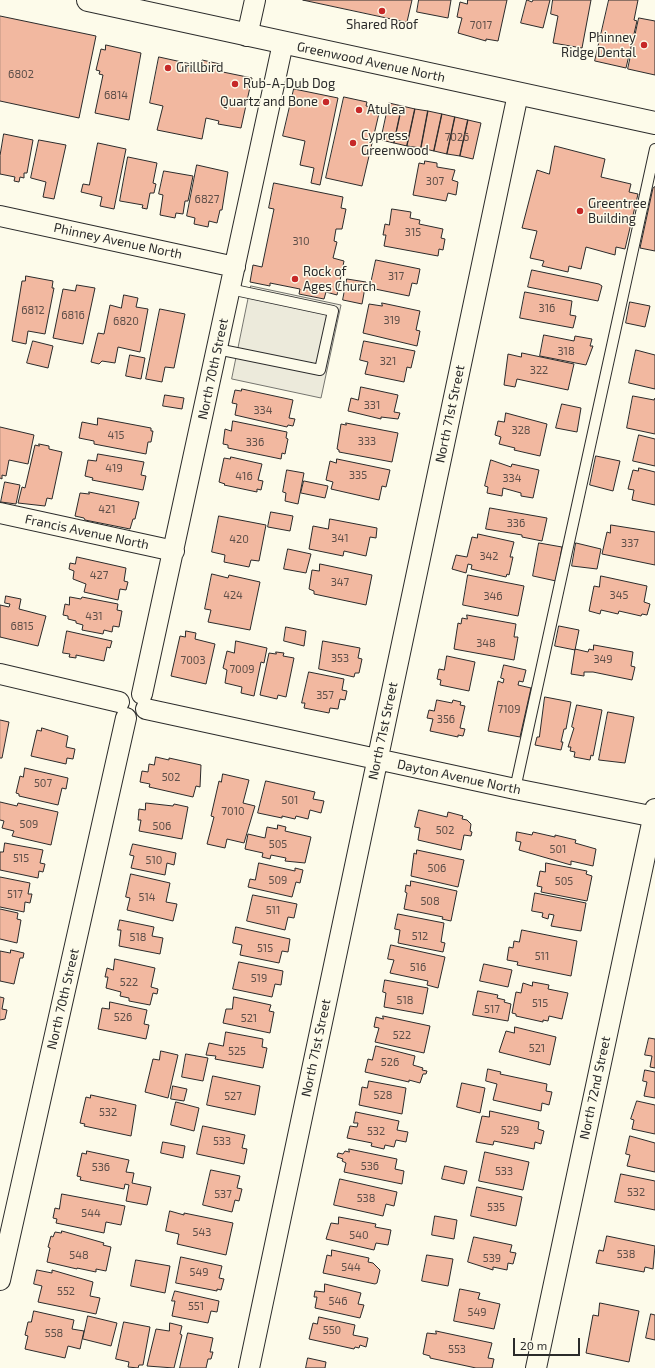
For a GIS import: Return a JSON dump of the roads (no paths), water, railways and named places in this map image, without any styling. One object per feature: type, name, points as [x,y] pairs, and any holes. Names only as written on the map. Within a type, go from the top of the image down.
[{"type":"street","name":"Greenwood Avenue North","points":[[88,0],[247,36],[655,123]]},
{"type":"street","points":[[247,36],[255,0]]},
{"type":"street","name":"North 70th Street","points":[[144,701],[174,551],[283,43]]},
{"type":"street","name":"North 71st Street","points":[[248,1368],[518,94]]},
{"type":"street","name":"Phinney Avenue North","points":[[0,216],[235,266]]},
{"type":"street","name":"Francis Avenue North","points":[[0,513],[174,551]]},
{"type":"street","points":[[0,674],[123,710],[135,719],[139,718],[144,701]]},
{"type":"street","name":"Dayton Avenue North","points":[[144,701],[377,759],[515,789],[654,814]]},
{"type":"street","name":"North 70th Street","points":[[0,1280],[123,710]]},
{"type":"street","name":"North 72nd Street","points":[[536,1368],[654,814]]},
{"type":"lane","points":[[515,789],[655,149]]},
{"type":"lane","points":[[217,349],[320,370],[332,319],[333,311],[230,290]]},
{"type":"place","name":"Shared Roof","points":[[382,11]]},
{"type":"place","name":"Phinney Ridge Dental","points":[[644,45]]},
{"type":"place","name":"Grillbird","points":[[168,68]]},
{"type":"place","name":"Rub-A-Dub Dog","points":[[235,84]]},
{"type":"place","name":"Quartz and Bone","points":[[326,102]]},
{"type":"place","name":"Atulea","points":[[359,110]]},
{"type":"place","name":"Cypress Greenwood","points":[[353,143]]},
{"type":"place","name":"Greentree Building","points":[[580,211]]},
{"type":"place","name":"Rock of Ages Church","points":[[295,279]]}]
